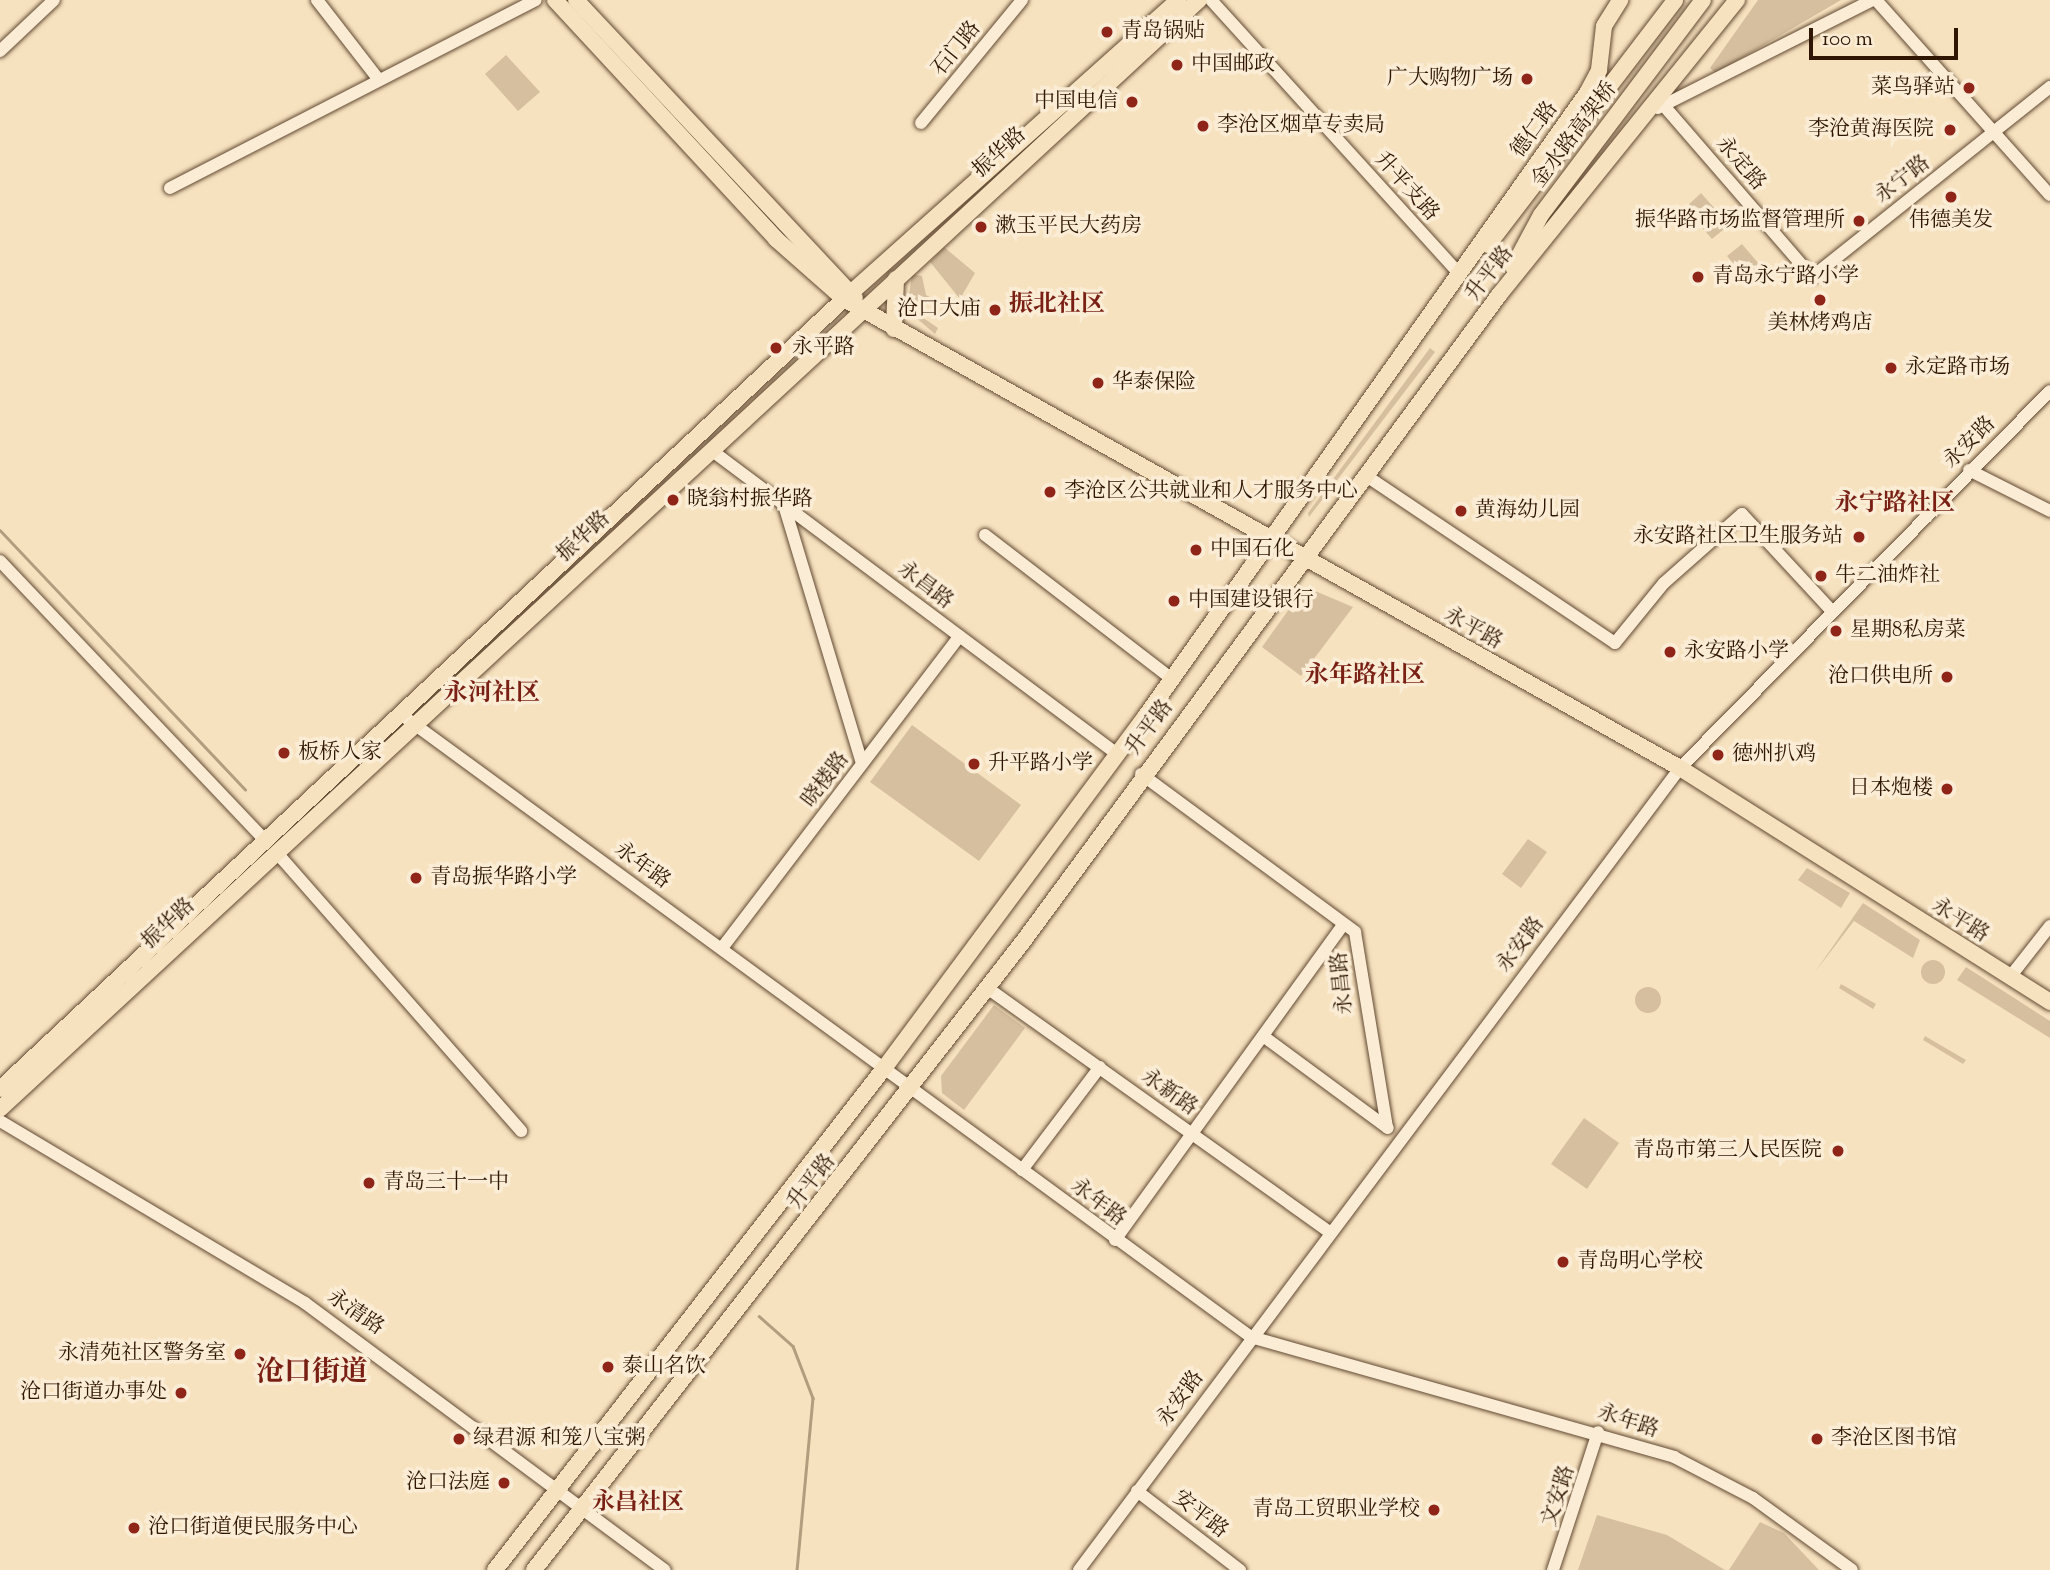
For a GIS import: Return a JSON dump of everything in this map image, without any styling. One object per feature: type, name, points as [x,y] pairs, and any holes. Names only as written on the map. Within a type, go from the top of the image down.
[{"type":"main road","name":"永平路","points":[[555,0],[776,239],[847,296]]},
{"type":"main road","name":"永平路","points":[[576,0],[864,312],[1680,768],[2050,1002]]},
{"type":"main road","name":"振华路","points":[[0,1089],[399,712],[847,296],[1179,0]]},
{"type":"main road","name":"振华路","points":[[0,1109],[277,853],[413,723],[864,312],[896,279],[1199,0]]},
{"type":"main road","name":"德仁路","points":[[1460,275],[1595,81],[1604,26],[1620,0]]},
{"type":"main road","name":"金水路高架桥","points":[[1460,275],[1525,205],[1675,0]]},
{"type":"main road","name":"金水路高架桥","points":[[1493,303],[1541,215],[1703,0]]},
{"type":"main road","points":[[1659,108],[1737,0]]},
{"type":"main road","name":"升平路","points":[[534,1570],[911,1089],[1141,774],[1493,303],[1659,108]]},
{"type":"main road","name":"升平路","points":[[495,1570],[560,1490],[885,1067],[1172,679],[1460,275]]},
{"type":"main road","points":[[894,329],[896,279]]},
{"type":"street","points":[[0,51],[54,0]]},
{"type":"street","points":[[317,0],[379,80]]},
{"type":"street","points":[[170,188],[536,0]]},
{"type":"street","name":"石门路","points":[[921,123],[1022,0]]},
{"type":"street","name":"升平支路","points":[[1211,0],[1460,275]]},
{"type":"street","points":[[1875,0],[1992,135],[2050,195]]},
{"type":"street","name":"升平路","points":[[1659,108],[1875,0]]},
{"type":"street","name":"永宁路","points":[[1812,277],[2050,87]]},
{"type":"street","name":"永定路","points":[[1659,108],[1812,277]]},
{"type":"street","name":"永安路","points":[[1079,1570],[1400,1136],[1680,768],[1831,610],[2050,391]]},
{"type":"street","name":"永昌路","points":[[711,450],[1116,754]]},
{"type":"street","points":[[1969,470],[2050,510]]},
{"type":"street","points":[[1365,475],[1615,643],[1664,583],[1742,514],[1831,610]]},
{"type":"street","points":[[784,505],[863,764]]},
{"type":"street","points":[[985,536],[1172,679]]},
{"type":"street","points":[[0,561],[265,841]]},
{"type":"street","name":"晓楼路","points":[[722,948],[960,636]]},
{"type":"street","name":"永年路","points":[[399,712],[885,1067],[1115,1240],[1251,1337],[1598,1433],[1710,1474],[1792,1522],[1852,1570]]},
{"type":"street","name":"永昌路","points":[[1141,774],[1344,924],[1360,947],[1387,1127]]},
{"type":"street","points":[[277,853],[521,1131]]},
{"type":"street","points":[[1115,1240],[1344,924]]},
{"type":"street","points":[[2010,977],[2050,926]]},
{"type":"street","name":"永新路","points":[[986,987],[1330,1231]]},
{"type":"street","points":[[1264,1035],[1400,1136]]},
{"type":"street","points":[[1022,1170],[1100,1067]]},
{"type":"street","name":"永清路","points":[[0,1121],[305,1303],[665,1570]]},
{"type":"street","name":"文安路","points":[[1553,1570],[1598,1433]]},
{"type":"street","name":"安平路","points":[[1137,1491],[1240,1570]]},
{"type":"shaded area","points":[[1758,0],[1841,0],[1716,73],[1710,68]]},
{"type":"shaded area","points":[[506,55],[540,92],[518,111],[485,74]]},
{"type":"shaded area","points":[[1701,193],[1729,225],[1712,239],[1685,208]]},
{"type":"shaded area","points":[[1742,244],[1765,271],[1750,284],[1727,256]]},
{"type":"shaded area","points":[[944,247],[975,273],[960,299],[930,262]]},
{"type":"shaded area","points":[[912,274],[922,276],[926,295],[943,304],[930,301],[919,315],[938,328],[935,334],[907,310]]},
{"type":"shaded area","points":[[1430,348],[1435,352],[1309,517],[1308,513]]},
{"type":"shaded area","points":[[1315,591],[1353,607],[1301,676],[1262,647],[1292,605]]},
{"type":"shaded area","points":[[912,725],[1021,805],[979,861],[870,782]]},
{"type":"shaded area","points":[[1528,839],[1547,852],[1521,888],[1502,874]]},
{"type":"shaded area","points":[[1807,868],[1850,893],[1841,908],[1798,880]]},
{"type":"shaded area","points":[[1863,903],[1920,940],[1913,958],[1854,921],[1815,972]]},
{"type":"shaded area","points":[[1933,960],[1942,963],[1945,972],[1942,981],[1933,984],[1924,981],[1921,972],[1924,963]]},
{"type":"shaded area","points":[[1966,967],[2050,1021],[2050,1038],[1957,980]]},
{"type":"shaded area","points":[[1841,984],[1876,1004],[1873,1009],[1839,988]]},
{"type":"shaded area","points":[[1648,987],[1657,991],[1661,1000],[1657,1009],[1648,1013],[1639,1009],[1635,1000],[1639,991]]},
{"type":"shaded area","points":[[994,1005],[1025,1028],[964,1110],[942,1093],[941,1076]]},
{"type":"shaded area","points":[[1925,1036],[1966,1060],[1963,1064],[1923,1040]]},
{"type":"shaded area","points":[[1584,1118],[1619,1143],[1587,1189],[1551,1164]]},
{"type":"shaded area","points":[[1597,1515],[1667,1535],[1725,1570],[1578,1570]]},
{"type":"shaded area","points":[[1760,1522],[1784,1533],[1819,1570],[1729,1570]]},
{"type":"waterway","points":[[0,530],[245,789]]},
{"type":"waterway","points":[[759,1316],[793,1346],[813,1398],[797,1570]]},
{"type":"place","name":"青岛锅贴","points":[[1107,32]]},
{"type":"place","name":"中国邮政","points":[[1177,65]]},
{"type":"place","name":"广大购物广场","points":[[1527,79]]},
{"type":"place","name":"菜鸟驿站","points":[[1969,88]]},
{"type":"place","name":"中国电信","points":[[1132,102]]},
{"type":"place","name":"李沧区烟草专卖局","points":[[1203,126]]},
{"type":"place","name":"李沧黄海医院","points":[[1950,130]]},
{"type":"place","name":"伟德美发","points":[[1951,197]]},
{"type":"place","name":"振华路市场监督管理所","points":[[1859,221]]},
{"type":"place","name":"漱玉平民大药房","points":[[981,227]]},
{"type":"place","name":"青岛永宁路小学","points":[[1698,277]]},
{"type":"place","name":"美林烤鸡店","points":[[1820,300]]},
{"type":"place","name":"沧口大庙","points":[[995,310]]},
{"type":"place","name":"永平路","points":[[776,348]]},
{"type":"place","name":"永定路市场","points":[[1891,368]]},
{"type":"place","name":"华泰保险","points":[[1098,383]]},
{"type":"place","name":"李沧区公共就业和人才服务中心","points":[[1050,492]]},
{"type":"place","name":"晓翁村振华路","points":[[673,500]]},
{"type":"place","name":"黄海幼儿园","points":[[1461,511]]},
{"type":"place","name":"永安路社区卫生服务站","points":[[1859,537]]},
{"type":"place","name":"中国石化","points":[[1196,550]]},
{"type":"place","name":"牛二油炸社","points":[[1821,576]]},
{"type":"place","name":"中国建设银行","points":[[1174,601]]},
{"type":"place","name":"星期8私房菜","points":[[1836,631]]},
{"type":"place","name":"永安路小学","points":[[1670,652]]},
{"type":"place","name":"沧口供电所","points":[[1947,677]]},
{"type":"place","name":"板桥人家","points":[[284,753]]},
{"type":"place","name":"徳州扒鸡","points":[[1718,755]]},
{"type":"place","name":"升平路小学","points":[[974,764]]},
{"type":"place","name":"日本炮楼","points":[[1947,789]]},
{"type":"place","name":"青岛振华路小学","points":[[416,878]]},
{"type":"place","name":"青岛市第三人民医院","points":[[1838,1151]]},
{"type":"place","name":"青岛三十一中","points":[[369,1183]]},
{"type":"place","name":"青岛明心学校","points":[[1563,1262]]},
{"type":"place","name":"永清苑社区警务室","points":[[240,1354]]},
{"type":"place","name":"泰山名饮","points":[[608,1367]]},
{"type":"place","name":"沧口街道办事处","points":[[181,1393]]},
{"type":"place","name":"绿君源 和笼八宝粥","points":[[459,1439]]},
{"type":"place","name":"李沧区图书馆","points":[[1817,1439]]},
{"type":"place","name":"沧口法庭","points":[[504,1483]]},
{"type":"place","name":"青岛工贸职业学校","points":[[1434,1510]]},
{"type":"place","name":"沧口街道便民服务中心","points":[[134,1528]]},
{"type":"district","name":"振北社区","points":[[1057,306]]},
{"type":"district","name":"永宁路社区","points":[[1895,505]]},
{"type":"district","name":"永年路社区","points":[[1365,677]]},
{"type":"district","name":"永河社区","points":[[492,695]]},
{"type":"district","name":"沧口街道","points":[[312,1373]]},
{"type":"district","name":"永昌社区","points":[[638,1504]]}]
